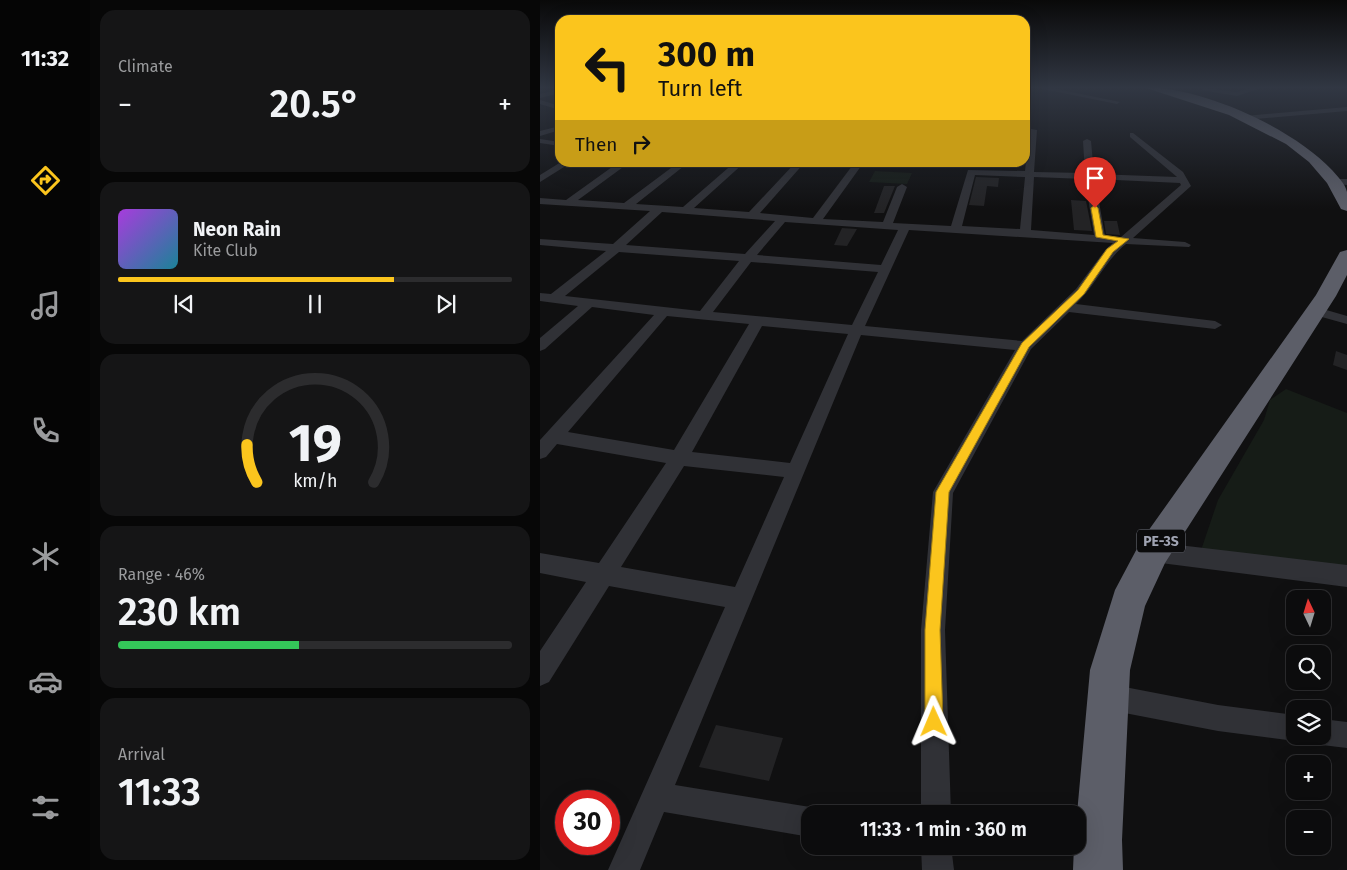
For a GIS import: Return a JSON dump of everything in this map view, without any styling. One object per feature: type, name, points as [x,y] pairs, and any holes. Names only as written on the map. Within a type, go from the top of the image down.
[{"type":"highway","points":[[1264,128],[1313,158],[1341,182],[1347,206]]},
{"type":"highway","name":"PE-3S","points":[[1098,870],[1098,840],[1110,670],[1128,602],[1153,552],[1316,311],[1347,256]]},
{"type":"street","points":[[540,134],[555,130]]},
{"type":"street","points":[[1025,233],[1033,130],[1030,130]]},
{"type":"street","points":[[936,805],[932,630],[943,492],[1025,346],[1094,276],[1110,251],[1186,186],[1180,174],[1133,134]]},
{"type":"street","points":[[540,140],[555,143]]},
{"type":"street","points":[[1087,141],[1090,178],[1100,237]]},
{"type":"street","points":[[542,176],[559,167]]},
{"type":"street","points":[[568,203],[619,167]]},
{"type":"street","points":[[627,206],[678,167]]},
{"type":"street","points":[[686,210],[735,167]]},
{"type":"street","points":[[752,215],[795,167]]},
{"type":"street","points":[[816,222],[853,167]]},
{"type":"street","points":[[956,229],[971,172],[1090,178],[1184,180]]},
{"type":"street","points":[[624,870],[856,331],[887,269],[902,187]]},
{"type":"street","points":[[542,202],[686,210],[816,222],[1100,237],[1185,245]]},
{"type":"street","points":[[555,298],[616,248],[659,209]]},
{"type":"street","points":[[703,316],[747,259],[782,219]]},
{"type":"street","points":[[540,242],[887,269]]},
{"type":"street","points":[[540,296],[664,312],[1025,346]]},
{"type":"street","points":[[540,346],[590,302]]},
{"type":"street","points":[[1064,307],[1215,325]]},
{"type":"street","points":[[1316,311],[1347,320]]},
{"type":"street","points":[[540,452],[664,312]]},
{"type":"street","points":[[540,673],[679,458],[758,321]]},
{"type":"street","points":[[554,437],[679,458],[797,471]]},
{"type":"street","points":[[1153,552],[1347,576]]},
{"type":"street","points":[[540,563],[602,576],[742,599]]},
{"type":"street","points":[[1109,697],[1218,718],[1286,727]]},
{"type":"street","points":[[1331,733],[1347,736]]},
{"type":"street","points":[[656,796],[801,820]]},
{"type":"street","points":[[937,855],[938,870]]},
{"type":"shaded area","points":[[875,171],[912,173],[907,184],[869,182]]},
{"type":"shaded area","points":[[1286,389],[1347,413],[1347,583],[1196,565],[1218,500],[1264,420],[1270,400]]},
{"type":"building","points":[[976,177],[999,178],[998,187],[987,186],[984,206],[969,205]]},
{"type":"building","points":[[884,186],[895,186],[884,213],[874,213]]},
{"type":"building","points":[[1071,200],[1086,201],[1092,231],[1074,230]]},
{"type":"building","points":[[1104,221],[1117,221],[1120,235],[1106,234]]},
{"type":"building","points":[[842,228],[857,229],[847,246],[834,245]]},
{"type":"building","points":[[1336,351],[1347,355],[1347,370],[1333,365]]},
{"type":"building","points":[[716,725],[783,738],[769,781],[699,767]]},
{"type":"route","points":[[934,722],[932,630],[943,492],[1025,346],[1081,292],[1110,251],[1115,245],[1125,239],[1100,237],[1095,208]]}]
